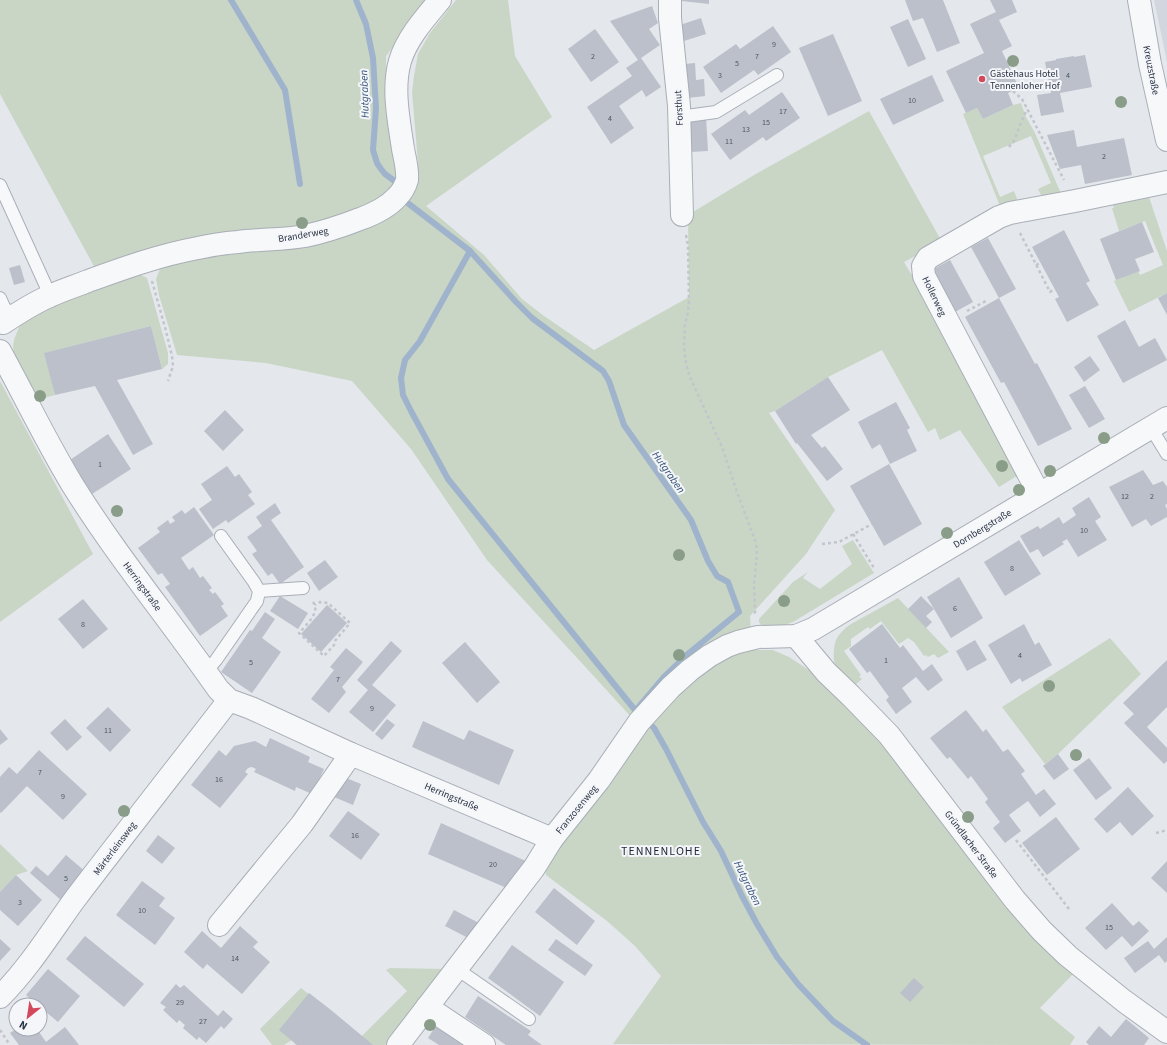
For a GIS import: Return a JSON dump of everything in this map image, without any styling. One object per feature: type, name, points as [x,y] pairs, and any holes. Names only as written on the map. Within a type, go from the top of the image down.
[{"type":"street","name":"Branderweg","points":[[5,320],[50,295],[146,261],[198,248],[238,242],[304,236],[346,225],[386,207],[402,190],[407,172],[396,91],[398,71],[402,55],[412,36],[440,0]]},
{"type":"street","name":"Forsthut","points":[[670,0],[670,18],[679,117],[682,215]]},
{"type":"street","name":"Kreuzstraße","points":[[1139,0],[1150,64],[1167,140]]},
{"type":"street","name":"Hollerweg","points":[[1039,494],[924,276],[923,266],[928,258],[1000,217],[1010,213],[1075,202],[1167,182]]},
{"type":"street","points":[[0,351],[7,345],[9,340],[9,331],[5,320]]},
{"type":"street","name":"Herringstraße","points":[[0,351],[73,484],[116,549],[218,689],[229,700],[251,708],[351,754],[552,839]]},
{"type":"street","name":"Dornbergstraße","points":[[796,636],[813,629],[1159,423]]},
{"type":"street","name":"Franzosenweg","points":[[401,1044],[427,1007],[534,868],[552,839],[599,780],[646,714],[690,670],[709,656],[727,646],[758,637],[796,636]]},
{"type":"street","name":"Gründlacher Straße","points":[[796,636],[826,672],[889,735],[1015,900],[1042,931],[1068,956],[1124,1001],[1167,1032]]},
{"type":"street","name":"Märterleinsweg","points":[[0,997],[13,984],[143,809],[229,700]]},
{"type":"street","points":[[219,924],[302,824],[351,754]]},
{"type":"street","points":[[427,1007],[484,1045]]},
{"type":"lane","points":[[679,117],[716,112],[777,75]]},
{"type":"lane","points":[[1,188],[50,295]]},
{"type":"lane","points":[[0,298],[4,307],[5,320]]},
{"type":"lane","points":[[1159,423],[1167,454]]},
{"type":"lane","points":[[206,672],[257,601],[259,591],[221,536]]},
{"type":"lane","points":[[259,591],[303,588]]},
{"type":"lane","points":[[457,969],[529,1019]]},
{"type":"path","points":[[1013,91],[1022,100],[1075,202]]},
{"type":"path","points":[[1009,147],[1014,141],[1027,109]]},
{"type":"path","points":[[1010,213],[1050,292],[1054,289]]},
{"type":"path","points":[[682,215],[688,246],[690,302],[684,346],[686,363],[689,375],[722,447],[756,543],[757,555],[754,585],[755,613],[758,616]]},
{"type":"path","points":[[146,261],[172,356],[172,366],[168,381]]},
{"type":"path","points":[[1036,265],[1040,263]]},
{"type":"path","points":[[822,544],[839,542],[872,524]]},
{"type":"path","points":[[853,534],[886,586]]},
{"type":"path","points":[[303,588],[315,605],[315,612],[299,633],[324,656],[334,646],[334,642],[350,623],[328,603],[320,602],[315,605]]},
{"type":"path","points":[[1156,833],[1167,830]]},
{"type":"path","points":[[1016,840],[1069,909]]},
{"type":"path","points":[[0,1030],[10,1045]]},
{"type":"shaded area","points":[[1154,0],[1167,0],[1167,62]]},
{"type":"green space","points":[[0,0],[430,0],[386,56],[386,93],[399,183],[395,190],[346,217],[96,270],[0,94]]},
{"type":"green space","points":[[456,0],[508,0],[515,56],[552,117],[426,206],[484,255],[522,299],[594,350],[689,297],[688,215],[754,175],[869,111],[942,242],[904,262],[911,274],[919,277],[1023,472],[999,487],[960,430],[940,440],[935,428],[928,432],[882,350],[828,377],[775,411],[769,413],[835,510],[806,554],[750,616],[751,632],[756,650],[773,650],[789,657],[824,680],[873,730],[1008,910],[1075,972],[1040,1008],[1075,1037],[1070,1045],[613,1044],[661,976],[635,946],[607,921],[546,875],[545,869],[567,834],[645,732],[487,560],[411,449],[352,381],[266,363],[177,355],[159,295],[156,279],[162,266],[181,260],[324,240],[415,180],[418,163],[412,92],[418,54],[430,33]]},
{"type":"green space","points":[[1021,103],[1062,196],[1043,199],[1038,189],[1051,183],[1031,136],[983,156],[1000,197],[1014,191],[1019,204],[1000,206],[963,114],[977,108],[983,119],[1013,105]]},
{"type":"green space","points":[[1148,194],[1167,251],[1167,293],[1129,312],[1114,281],[1138,271],[1140,275],[1163,265],[1145,221],[1119,231],[1111,201]]},
{"type":"green space","points":[[139,274],[147,278],[168,353],[168,364],[162,369],[151,326],[45,353],[55,395],[37,400],[14,355],[14,340],[19,327],[24,321],[41,309]]},
{"type":"green space","points":[[0,381],[93,554],[0,622]]},
{"type":"green space","points":[[853,540],[874,573],[793,622],[782,626],[762,626],[759,619],[793,582],[808,572],[803,578],[820,589],[852,564],[842,546]]},
{"type":"green space","points":[[898,598],[949,652],[938,658],[934,654],[928,657],[926,655],[924,656],[914,642],[908,638],[899,644],[881,621],[870,629],[868,627],[851,639],[851,646],[844,651],[861,675],[859,677],[862,679],[854,686],[836,668],[834,648],[836,640],[842,631],[851,624]]},
{"type":"green space","points":[[1110,638],[1141,674],[1058,754],[1045,764],[1002,707]]},
{"type":"green space","points":[[0,844],[28,871],[16,875],[0,892]]},
{"type":"green space","points":[[390,968],[445,969],[403,1025],[385,1045],[353,1045],[407,991],[386,970]]},
{"type":"green space","points":[[301,988],[321,1004],[333,1045],[296,1045],[292,1040],[284,1045],[272,1045],[260,1029]]},
{"type":"building","points":[[709,0],[709,4],[682,1]]},
{"type":"building","points":[[905,0],[943,0],[960,43],[937,52],[923,18],[913,21]]},
{"type":"building","name":"Gästehaus Hotel Tennenloher Hof","points":[[990,0],[1012,0],[1017,12],[999,20],[1012,46],[1002,51],[1019,88],[1008,93],[1013,105],[983,119],[977,108],[966,113],[946,71],[984,53],[970,24],[996,12]]},
{"type":"building","points":[[652,6],[658,23],[649,29],[660,45],[641,58],[661,87],[646,97],[642,90],[619,106],[634,128],[611,144],[587,107],[632,76],[626,68],[638,60],[610,21]]},
{"type":"building","points":[[701,18],[706,34],[684,41],[680,25]]},
{"type":"building","points":[[908,19],[926,59],[908,67],[890,27]]},
{"type":"building","points":[[773,26],[791,52],[758,75],[754,70],[721,93],[703,67],[736,44],[740,49]]},
{"type":"building","points":[[595,29],[619,62],[591,82],[568,49]]},
{"type":"building","points":[[833,34],[862,101],[828,116],[799,48]]},
{"type":"building","points":[[1085,55],[1092,87],[1060,93],[1064,112],[1041,116],[1037,95],[1051,93],[1045,62]]},
{"type":"building","points":[[695,63],[696,80],[704,79],[705,96],[688,98],[685,64]]},
{"type":"building","points":[[932,75],[944,101],[893,125],[880,99]]},
{"type":"building","points":[[782,92],[800,118],[766,141],[763,137],[730,160],[711,134],[745,110],[749,115]]},
{"type":"building","points":[[706,117],[708,151],[690,152],[688,118]]},
{"type":"building","points":[[1074,130],[1077,147],[1124,138],[1132,175],[1085,184],[1081,165],[1060,169],[1047,135]]},
{"type":"building","points":[[1142,222],[1154,252],[1135,259],[1140,271],[1116,280],[1100,239]]},
{"type":"building","points":[[1064,230],[1090,281],[1086,283],[1099,305],[1067,322],[1055,299],[1059,297],[1032,247]]},
{"type":"building","points":[[988,238],[1016,289],[999,298],[971,247]]},
{"type":"building","points":[[950,260],[973,302],[955,312],[932,270]]},
{"type":"building","points":[[20,265],[25,282],[14,285],[9,268]]},
{"type":"building","points":[[1167,293],[1167,315],[1158,298]]},
{"type":"building","points":[[999,298],[1035,364],[1037,363],[1072,429],[1038,446],[1004,382],[1001,383],[965,317]]},
{"type":"building","points":[[1125,320],[1139,347],[1155,338],[1167,360],[1123,383],[1097,336]]},
{"type":"building","points":[[151,326],[162,369],[117,380],[153,444],[133,455],[95,386],[55,395],[44,353]]},
{"type":"building","points":[[1090,356],[1100,370],[1084,382],[1074,367]]},
{"type":"building","points":[[828,377],[850,410],[811,435],[822,448],[825,446],[843,469],[827,481],[797,443],[796,444],[775,411]]},
{"type":"building","points":[[1085,386],[1105,419],[1089,428],[1069,395]]},
{"type":"building","points":[[896,402],[910,428],[907,430],[917,451],[890,464],[880,444],[872,449],[858,422]]},
{"type":"building","points":[[225,410],[244,430],[223,451],[204,431]]},
{"type":"building","points":[[108,434],[131,469],[92,494],[70,460]]},
{"type":"building","points":[[889,464],[922,524],[884,546],[850,486]]},
{"type":"building","points":[[227,466],[235,477],[239,474],[252,492],[248,495],[255,504],[228,523],[226,520],[213,529],[199,509],[212,500],[201,484]]},
{"type":"building","points":[[1143,470],[1153,485],[1163,481],[1167,487],[1167,504],[1165,505],[1167,509],[1167,517],[1151,526],[1146,519],[1132,527],[1109,487]]},
{"type":"building","points":[[1089,497],[1101,517],[1095,521],[1107,540],[1078,557],[1067,539],[1062,542],[1064,544],[1043,557],[1038,549],[1030,553],[1020,536],[1038,526],[1040,529],[1059,517],[1063,524],[1076,515],[1072,508]]},
{"type":"building","points":[[275,503],[281,513],[271,520],[304,567],[280,584],[272,573],[268,576],[252,554],[257,551],[247,537],[262,526],[256,517]]},
{"type":"building","points":[[194,507],[214,535],[181,558],[189,570],[193,567],[200,578],[203,576],[212,588],[209,590],[213,594],[215,592],[224,604],[221,606],[228,616],[200,636],[165,587],[170,584],[162,573],[158,575],[138,548],[160,532],[157,528],[168,520],[170,524],[175,521],[172,517],[182,510],[185,514]]},
{"type":"building","points":[[1019,540],[1041,574],[1005,596],[984,562]]},
{"type":"building","points":[[325,560],[338,577],[319,591],[307,573]]},
{"type":"building","points":[[959,577],[983,618],[951,638],[927,597]]},
{"type":"building","points":[[280,596],[308,613],[298,629],[270,611]]},
{"type":"building","points":[[921,596],[934,609],[926,616],[932,622],[926,628],[908,609]]},
{"type":"building","points":[[83,599],[108,629],[83,649],[58,619]]},
{"type":"building","points":[[327,605],[347,623],[321,652],[301,634]]},
{"type":"building","points":[[265,612],[275,619],[262,638],[281,652],[252,693],[221,672],[250,630],[252,631]]},
{"type":"building","points":[[882,624],[900,648],[903,645],[923,671],[932,664],[943,680],[928,691],[916,677],[902,688],[912,702],[896,714],[886,700],[889,697],[870,671],[867,673],[849,649]]},
{"type":"building","points":[[1024,624],[1035,645],[1039,642],[1052,665],[1022,682],[1020,678],[1011,684],[988,645]]},
{"type":"building","points":[[975,640],[987,660],[967,671],[956,651]]},
{"type":"building","points":[[391,641],[402,651],[372,685],[396,705],[373,732],[349,712],[368,690],[357,680]]},
{"type":"building","points":[[465,642],[500,682],[477,703],[442,663]]},
{"type":"building","points":[[346,648],[363,662],[342,687],[346,692],[329,713],[311,699],[334,670],[330,667]]},
{"type":"building","points":[[1167,660],[1167,707],[1147,727],[1167,748],[1167,761],[1164,764],[1124,723],[1134,714],[1123,703]]},
{"type":"building","points":[[108,707],[131,730],[110,752],[86,728]]},
{"type":"building","points":[[966,710],[983,732],[986,729],[1003,752],[1008,749],[1025,771],[1021,774],[1036,795],[1044,789],[1056,804],[1040,817],[1028,801],[1009,815],[1021,831],[1005,843],[993,828],[1000,822],[985,802],[988,799],[971,776],[968,779],[950,757],[947,759],[930,738]]},
{"type":"building","points":[[65,719],[82,737],[67,751],[50,733]]},
{"type":"building","points":[[387,719],[395,725],[382,740],[375,734]]},
{"type":"building","points":[[423,721],[464,740],[469,730],[514,750],[499,785],[412,747]]},
{"type":"building","points":[[0,729],[8,739],[0,745]]},
{"type":"building","points":[[270,738],[310,757],[308,762],[324,769],[312,794],[296,787],[295,791],[254,772],[256,769],[252,767],[248,768],[245,772],[248,774],[220,808],[191,785],[219,750],[226,756],[234,746],[255,741],[266,747]]},
{"type":"building","points":[[39,750],[87,794],[63,820],[27,786],[1,813],[0,812],[0,777],[9,767],[17,774]]},
{"type":"building","points":[[1058,754],[1069,769],[1054,780],[1043,766]]},
{"type":"building","points":[[1089,758],[1112,788],[1096,800],[1073,770]]},
{"type":"building","points":[[341,776],[361,784],[353,805],[327,794]]},
{"type":"building","points":[[1128,787],[1154,816],[1132,836],[1120,822],[1107,833],[1094,819]]},
{"type":"building","points":[[348,811],[380,834],[361,860],[329,836]]},
{"type":"building","points":[[1056,817],[1080,849],[1047,875],[1022,843]]},
{"type":"building","points":[[441,823],[528,862],[509,889],[428,854]]},
{"type":"building","points":[[158,835],[175,848],[162,864],[146,851]]},
{"type":"building","points":[[66,855],[87,873],[62,901],[30,873],[36,866],[48,876]]},
{"type":"building","points":[[1167,861],[1167,893],[1151,878]]},
{"type":"building","points":[[16,875],[42,900],[18,926],[0,910],[0,892]]},
{"type":"building","points":[[142,881],[165,898],[159,906],[175,918],[155,945],[116,915]]},
{"type":"building","points":[[554,888],[595,921],[577,945],[535,912]]},
{"type":"building","points":[[1112,903],[1133,926],[1139,921],[1149,931],[1132,947],[1122,936],[1106,950],[1085,928]]},
{"type":"building","points":[[454,910],[479,923],[470,939],[445,926]]},
{"type":"building","points":[[240,926],[258,942],[253,947],[270,962],[242,994],[207,964],[203,969],[184,952],[202,931],[221,948]]},
{"type":"building","points":[[85,936],[144,984],[124,1007],[66,959]]},
{"type":"building","points":[[1167,937],[1167,961],[1165,963],[1159,955],[1135,973],[1124,958],[1148,941],[1154,949]]},
{"type":"building","points":[[0,939],[11,949],[0,961]]},
{"type":"building","points":[[556,939],[593,965],[585,976],[548,950]]},
{"type":"building","points":[[512,945],[564,982],[540,1016],[488,978]]},
{"type":"building","points":[[48,969],[80,996],[58,1022],[48,1014],[48,997],[28,997],[26,995]]},
{"type":"building","points":[[914,978],[924,987],[910,1002],[900,993]]},
{"type":"building","points":[[176,984],[180,988],[184,985],[218,1016],[223,1010],[233,1019],[224,1029],[221,1026],[206,1043],[199,1037],[197,1040],[183,1028],[185,1025],[179,1020],[177,1023],[163,1010],[166,1007],[160,1003]]},
{"type":"building","points":[[309,993],[373,1045],[297,1045],[279,1030]]},
{"type":"building","points":[[478,996],[531,1031],[528,1035],[542,1045],[506,1045],[465,1017]]},
{"type":"building","points":[[1126,1019],[1149,1038],[1144,1045],[1089,1045],[1086,1042],[1099,1026],[1111,1037]]},
{"type":"building","points":[[437,1024],[470,1045],[439,1045],[428,1038]]},
{"type":"building","points":[[65,1027],[79,1045],[19,1045],[13,1037],[43,1037],[46,1042]]},
{"type":"waterway","points":[[231,0],[285,90],[300,184]]},
{"type":"waterway","name":"Hutgraben","points":[[356,0],[366,24],[373,58],[376,108],[373,150],[377,163],[381,169],[396,182]]},
{"type":"waterway","name":"Hutgraben","points":[[409,204],[470,251],[532,318],[603,371],[609,381],[624,425],[691,520],[708,561],[717,576],[728,582],[739,612],[689,653],[664,677],[636,710]]},
{"type":"waterway","name":"Hutgraben","points":[[470,251],[420,341],[405,360],[401,378],[403,395],[448,479],[635,710]]},
{"type":"waterway","name":"Hutgraben","points":[[646,720],[654,728],[666,749],[703,822],[721,851],[742,896],[777,957],[798,984],[833,1021],[867,1045]]},
{"type":"place","name":"Gästehaus Hotel Tennenloher Hof","points":[[982,79]]},
{"type":"district","name":"TENNENLOHE","points":[[661,851]]}]
